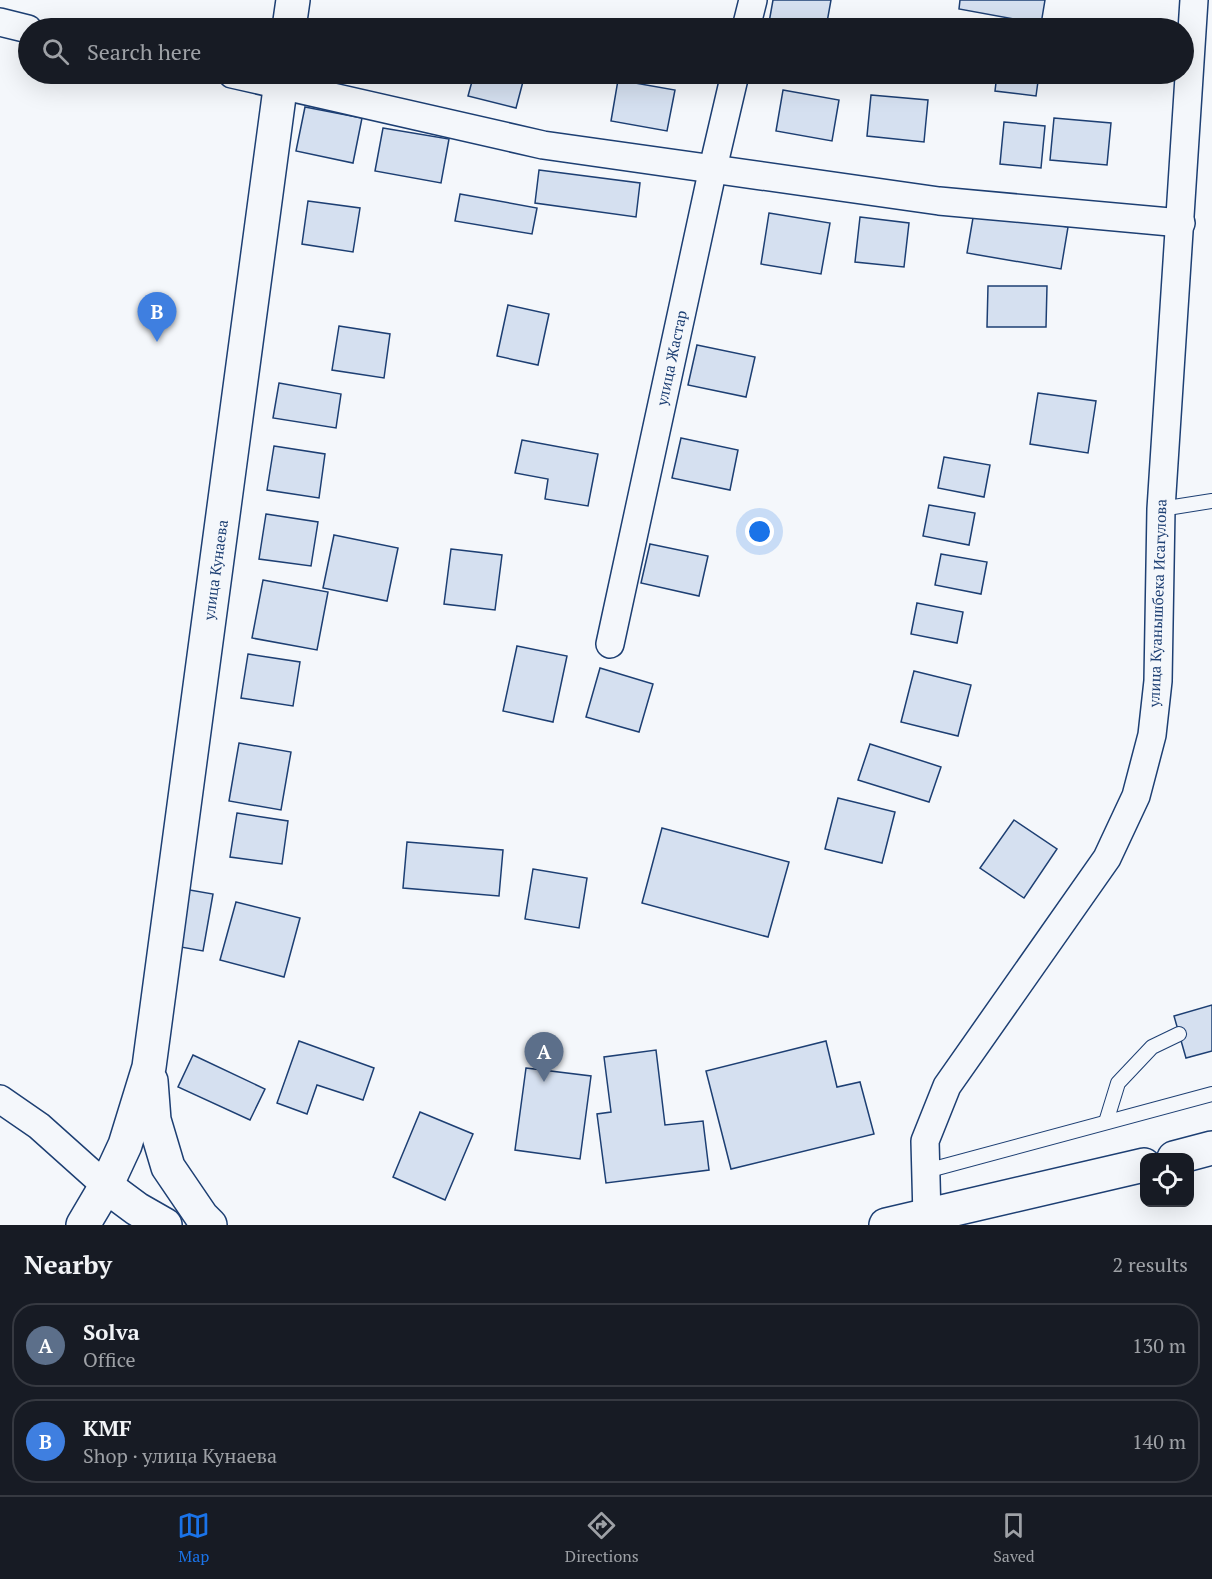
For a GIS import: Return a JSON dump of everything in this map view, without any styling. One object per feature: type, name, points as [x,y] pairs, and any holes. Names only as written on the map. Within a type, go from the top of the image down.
[{"type":"main road","points":[[290,18],[293,0]]},
{"type":"main road","name":"улица Кунаева","points":[[149,1067],[280,84]]},
{"type":"main road","points":[[83,1225],[106,1186],[125,1145],[149,1067]]},
{"type":"main road","points":[[149,1067],[154,1120],[168,1167],[210,1225]]},
{"type":"main road","points":[[1193,1153],[1212,1148]]},
{"type":"main road","points":[[886,1225],[1140,1166]]},
{"type":"main road","points":[[106,1186],[137,1209],[165,1225]]},
{"type":"street","points":[[748,18],[753,0]]},
{"type":"street","name":"улица Куанышбека Исагулова","points":[[1193,18],[1194,0]]},
{"type":"street","points":[[0,22],[18,26]]},
{"type":"street","points":[[301,84],[543,145],[939,201],[1180,224]]},
{"type":"street","name":"улица Жастар","points":[[610,644],[733,84]]},
{"type":"street","name":"улица Куанышбека Исагулова","points":[[927,1217],[925,1141],[947,1086],[1107,858],[1136,796],[1152,735],[1158,681],[1161,508],[1189,84]]},
{"type":"street","points":[[0,1099],[39,1126],[106,1186]]},
{"type":"lane","points":[[1161,508],[1212,501]]},
{"type":"lane","points":[[1106,1122],[1118,1083],[1152,1047],[1179,1035]]},
{"type":"lane","points":[[926,1171],[1212,1094]]},
{"type":"building","points":[[773,0],[831,0],[828,18],[770,18]]},
{"type":"building","points":[[960,0],[1045,0],[1042,18],[1008,18],[959,9]]},
{"type":"building","points":[[471,84],[522,84],[516,108],[468,96]]},
{"type":"building","points":[[617,84],[641,84],[675,90],[667,131],[611,121]]},
{"type":"building","points":[[996,84],[1038,84],[1036,96],[995,91]]},
{"type":"building","points":[[783,90],[839,100],[832,141],[776,131]]},
{"type":"building","points":[[871,95],[928,100],[924,142],[867,136]]},
{"type":"building","points":[[305,107],[362,118],[353,163],[296,151]]},
{"type":"building","points":[[1054,118],[1111,123],[1107,165],[1050,160]]},
{"type":"building","points":[[1004,122],[1045,126],[1041,168],[1000,164]]},
{"type":"building","points":[[383,128],[449,139],[441,183],[375,171]]},
{"type":"building","points":[[539,170],[640,183],[636,217],[535,203]]},
{"type":"building","points":[[460,194],[537,208],[532,234],[455,221]]},
{"type":"building","points":[[308,201],[360,208],[353,252],[302,244]]},
{"type":"building","points":[[974,212],[1068,227],[1061,269],[967,253]]},
{"type":"building","points":[[769,213],[830,223],[821,274],[761,264]]},
{"type":"building","points":[[860,217],[909,223],[904,267],[855,262]]},
{"type":"building","points":[[988,286],[1047,286],[1046,327],[987,327]]},
{"type":"building","points":[[508,305],[549,314],[538,365],[497,356]]},
{"type":"building","points":[[339,326],[390,334],[384,378],[332,370]]},
{"type":"building","points":[[697,345],[755,357],[746,397],[688,385]]},
{"type":"building","points":[[279,383],[341,394],[336,428],[273,418]]},
{"type":"building","points":[[1038,393],[1096,401],[1088,453],[1030,444]]},
{"type":"building","points":[[681,438],[738,450],[730,490],[672,478]]},
{"type":"building","points":[[522,440],[598,454],[588,506],[545,499],[548,479],[515,473]]},
{"type":"building","points":[[274,446],[325,454],[319,498],[267,490]]},
{"type":"building","points":[[944,457],[990,465],[984,497],[938,488]]},
{"type":"building","points":[[929,505],[975,513],[969,545],[923,536]]},
{"type":"building","points":[[266,514],[318,522],[311,566],[259,559]]},
{"type":"building","points":[[334,535],[398,548],[387,601],[323,588]]},
{"type":"building","points":[[650,544],[708,556],[699,596],[641,583]]},
{"type":"building","points":[[451,549],[502,555],[495,610],[444,604]]},
{"type":"building","points":[[941,554],[987,562],[981,594],[935,585]]},
{"type":"building","points":[[263,580],[328,592],[317,650],[252,638]]},
{"type":"building","points":[[917,603],[963,612],[957,643],[911,634]]},
{"type":"building","points":[[517,646],[567,656],[553,722],[503,711]]},
{"type":"building","points":[[248,654],[300,662],[293,706],[241,698]]},
{"type":"building","points":[[600,668],[653,684],[639,732],[586,717]]},
{"type":"building","points":[[914,671],[971,685],[958,736],[901,722]]},
{"type":"building","points":[[239,743],[291,752],[281,810],[229,801]]},
{"type":"building","points":[[870,744],[941,767],[929,802],[858,780]]},
{"type":"building","points":[[838,798],[895,812],[882,863],[825,849]]},
{"type":"building","points":[[237,813],[288,821],[282,864],[230,857]]},
{"type":"building","points":[[1014,820],[1057,849],[1024,898],[980,868]]},
{"type":"building","points":[[662,828],[789,862],[768,937],[642,903]]},
{"type":"building","points":[[407,842],[503,850],[499,896],[403,888]]},
{"type":"building","points":[[533,869],[587,878],[579,928],[525,919]]},
{"type":"building","points":[[184,889],[213,894],[203,951],[175,946]]},
{"type":"building","points":[[236,902],[300,918],[284,977],[220,960]]},
{"type":"building","points":[[1212,1005],[1212,1051],[1186,1058],[1174,1016]]},
{"type":"building","points":[[299,1041],[374,1068],[363,1100],[317,1085],[307,1114],[277,1103]]},
{"type":"building","points":[[826,1041],[837,1087],[860,1082],[874,1134],[731,1169],[706,1071]]},
{"type":"building","points":[[656,1050],[665,1125],[703,1121],[709,1170],[606,1183],[597,1114],[611,1112],[604,1057]]},
{"type":"building","points":[[193,1055],[265,1089],[250,1120],[178,1087]]},
{"type":"building","points":[[526,1068],[591,1076],[580,1159],[515,1150]]},
{"type":"building","points":[[420,1112],[473,1134],[445,1200],[393,1177]]},
{"type":"place","name":"KMF","points":[[157,342]]},
{"type":"place","name":"Solva","points":[[544,1082]]}]
